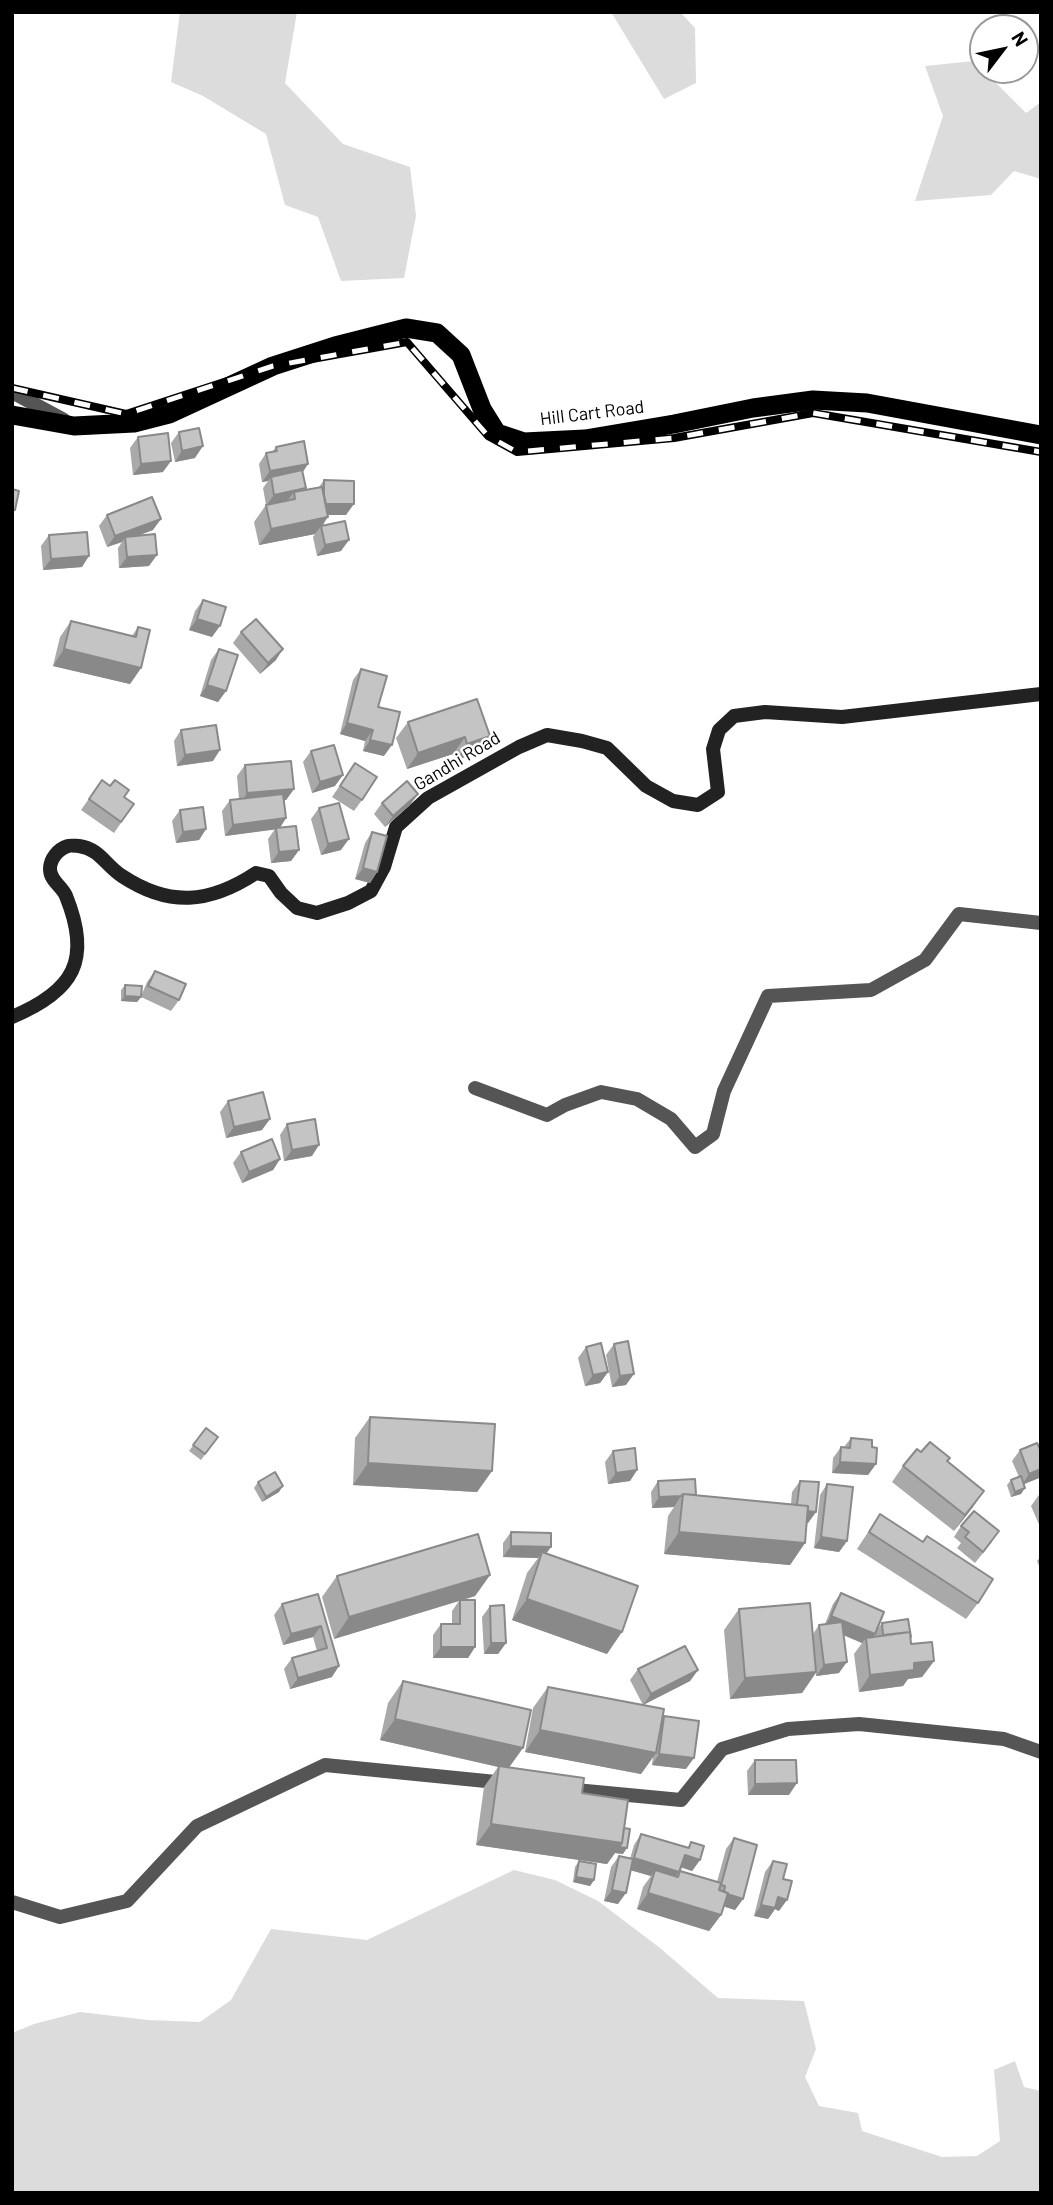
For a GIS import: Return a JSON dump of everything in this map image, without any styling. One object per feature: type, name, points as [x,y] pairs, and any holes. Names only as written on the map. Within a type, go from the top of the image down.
[{"type":"highway","name":"Hill Cart Road","points":[[12,415],[75,426],[134,423],[169,414],[273,366],[335,346],[407,328],[437,333],[461,355],[482,409],[497,433],[524,442],[585,439],[753,408],[813,400],[867,403],[1041,435]]},
{"type":"main road","name":"Gandhi Road","points":[[12,1017],[50,998],[69,979],[78,948],[74,914],[63,887],[52,879],[50,868],[54,855],[69,845],[90,848],[120,875],[155,893],[197,899],[234,888],[256,873],[269,876],[281,893],[297,908],[317,913],[348,903],[371,891],[384,867],[396,827],[428,798],[519,747],[547,735],[607,748],[646,786],[673,801],[698,805],[718,792],[713,749],[719,730],[734,716],[765,712],[842,717],[1041,694]]},
{"type":"street","points":[[12,392],[75,426]]},
{"type":"street","points":[[475,1088],[547,1115],[565,1105],[601,1092],[637,1099],[671,1119],[695,1147],[713,1134],[724,1091],[768,996],[871,990],[925,960],[958,915],[1041,923]]},
{"type":"street","points":[[554,1788],[681,1800],[722,1749],[788,1730],[859,1724],[1004,1739],[1041,1752]]},
{"type":"street","points":[[12,1902],[60,1917],[127,1901],[197,1826],[325,1765],[514,1784]]},
{"type":"shaded area","points":[[180,12],[297,12],[285,83],[343,144],[410,167],[416,216],[404,278],[341,281],[318,217],[285,205],[266,134],[203,96],[171,82]]},
{"type":"shaded area","points":[[611,12],[680,12],[695,28],[696,83],[664,99]]},
{"type":"shaded area","points":[[969,62],[969,84],[997,84],[1026,113],[1041,102],[1041,179],[1014,171],[991,195],[915,201],[943,116],[925,66]]},
{"type":"shaded area","points":[[514,1870],[555,1880],[598,1901],[660,1948],[718,1998],[804,2001],[816,2049],[805,2077],[819,2106],[858,2113],[862,2131],[942,2157],[977,2156],[1000,2141],[994,2070],[1015,2061],[1024,2087],[1041,2091],[1041,2193],[12,2193],[12,2033],[34,2024],[80,2012],[148,2020],[200,2022],[231,2000],[271,1929],[367,1940]]},
{"type":"building","points":[[199,428],[203,446],[182,451],[179,432]]},
{"type":"building","points":[[168,433],[171,461],[141,464],[138,437]]},
{"type":"building","points":[[304,441],[308,464],[270,471],[266,453],[277,451],[276,447]]},
{"type":"building","points":[[302,470],[306,488],[274,495],[271,477]]},
{"type":"building","points":[[324,480],[354,481],[354,504],[326,504]]},
{"type":"building","points":[[322,487],[328,517],[271,529],[266,505],[295,499],[294,492]]},
{"type":"building","points":[[12,489],[19,491],[15,510],[12,509]]},
{"type":"building","points":[[152,497],[161,519],[115,536],[107,515]]},
{"type":"building","points":[[345,521],[349,540],[325,545],[321,526]]},
{"type":"building","points":[[87,532],[89,556],[51,559],[49,535]]},
{"type":"building","points":[[155,534],[157,555],[127,557],[125,537]]},
{"type":"building","points":[[203,600],[226,607],[220,626],[197,619]]},
{"type":"building","points":[[256,619],[283,649],[268,663],[241,632]]},
{"type":"building","points":[[71,621],[136,637],[138,627],[150,630],[141,668],[64,649]]},
{"type":"building","points":[[219,649],[238,655],[226,691],[207,685]]},
{"type":"building","points":[[361,669],[387,676],[378,707],[400,712],[392,745],[370,740],[373,730],[347,723]]},
{"type":"building","points":[[477,699],[490,736],[467,744],[465,737],[418,753],[408,722]]},
{"type":"building","points":[[216,725],[220,750],[185,755],[181,730]]},
{"type":"building","points":[[334,745],[343,775],[320,782],[311,751]]},
{"type":"building","points":[[291,761],[294,789],[247,793],[245,765]]},
{"type":"building","points":[[355,763],[377,777],[362,800],[340,786]]},
{"type":"building","points":[[102,780],[110,786],[115,780],[129,790],[124,797],[134,804],[121,822],[89,799]]},
{"type":"building","points":[[407,781],[418,794],[393,816],[382,803]]},
{"type":"building","points":[[283,794],[286,818],[233,825],[230,800]]},
{"type":"building","points":[[339,803],[349,839],[328,844],[319,808]]},
{"type":"building","points":[[203,807],[206,829],[183,832],[180,810]]},
{"type":"building","points":[[296,826],[299,850],[279,852],[276,828]]},
{"type":"building","points":[[372,832],[387,836],[377,872],[363,868]]},
{"type":"building","points":[[155,971],[186,984],[179,1000],[148,986]]},
{"type":"building","points":[[125,985],[142,986],[141,997],[125,996]]},
{"type":"building","points":[[263,1092],[270,1119],[234,1127],[228,1101]]},
{"type":"building","points":[[315,1119],[319,1145],[292,1150],[287,1124]]},
{"type":"building","points":[[272,1139],[280,1159],[249,1172],[241,1152]]},
{"type":"building","points":[[628,1341],[634,1374],[620,1376],[614,1344]]},
{"type":"building","points":[[601,1343],[608,1372],[593,1375],[586,1347]]},
{"type":"building","points":[[370,1417],[495,1424],[492,1471],[368,1463]]},
{"type":"building","points":[[206,1428],[218,1437],[205,1454],[193,1445]]},
{"type":"building","points":[[851,1438],[872,1440],[872,1447],[877,1448],[876,1464],[840,1462],[841,1447],[850,1448]]},
{"type":"building","points":[[930,1442],[950,1458],[947,1461],[984,1491],[965,1515],[903,1466],[917,1449],[921,1452]]},
{"type":"building","points":[[1037,1443],[1041,1451],[1041,1469],[1029,1474],[1020,1450]]},
{"type":"building","points":[[635,1448],[637,1470],[616,1473],[613,1451]]},
{"type":"building","points":[[275,1472],[283,1486],[266,1497],[258,1482]]},
{"type":"building","points":[[1021,1476],[1025,1488],[1015,1492],[1011,1480]]},
{"type":"building","points":[[695,1479],[696,1495],[659,1497],[658,1481]]},
{"type":"building","points":[[800,1481],[819,1482],[816,1512],[808,1511],[808,1506],[797,1505]]},
{"type":"building","points":[[827,1484],[853,1487],[847,1541],[821,1537]]},
{"type":"building","points":[[683,1494],[808,1506],[805,1543],[679,1532]]},
{"type":"building","points":[[974,1511],[999,1531],[983,1552],[965,1537],[969,1532],[961,1526]]},
{"type":"building","points":[[880,1514],[923,1542],[927,1536],[993,1579],[978,1603],[869,1532]]},
{"type":"building","points":[[511,1532],[551,1533],[551,1547],[511,1546]]},
{"type":"building","points":[[478,1534],[490,1575],[349,1617],[337,1576]]},
{"type":"building","points":[[542,1552],[638,1586],[622,1632],[527,1599]]},
{"type":"building","points":[[841,1593],[884,1612],[875,1634],[831,1616]]},
{"type":"building","points":[[318,1594],[339,1666],[298,1678],[292,1658],[327,1648],[321,1626],[291,1634],[282,1604]]},
{"type":"building","points":[[460,1600],[475,1600],[475,1647],[441,1647],[441,1624],[460,1624]]},
{"type":"building","points":[[810,1603],[816,1672],[745,1678],[739,1609]]},
{"type":"building","points":[[504,1605],[506,1643],[491,1643],[490,1606]]},
{"type":"building","points":[[908,1619],[911,1637],[910,1632],[883,1635],[882,1623]]},
{"type":"building","points":[[842,1622],[847,1662],[824,1665],[819,1625]]},
{"type":"building","points":[[910,1632],[911,1644],[932,1642],[934,1661],[914,1663],[914,1670],[870,1675],[866,1638]]},
{"type":"building","points":[[685,1646],[698,1670],[651,1694],[638,1669]]},
{"type":"building","points":[[403,1681],[531,1710],[523,1748],[395,1719]]},
{"type":"building","points":[[548,1687],[664,1709],[656,1753],[540,1730]]},
{"type":"building","points":[[664,1716],[699,1721],[694,1758],[659,1754]]},
{"type":"building","points":[[755,1760],[796,1760],[797,1783],[755,1784]]},
{"type":"building","points":[[499,1766],[584,1778],[582,1793],[628,1800],[622,1843],[491,1824]]},
{"type":"building","points":[[624,1828],[630,1829],[627,1848],[619,1847]]},
{"type":"building","points":[[641,1834],[689,1848],[691,1842],[704,1846],[700,1860],[685,1855],[679,1872],[634,1858]]},
{"type":"building","points":[[734,1838],[757,1845],[743,1899],[727,1894],[724,1892],[725,1886],[721,1885]]},
{"type":"building","points":[[619,1856],[633,1859],[626,1893],[612,1890]]},
{"type":"building","points":[[579,1861],[596,1864],[594,1880],[576,1877]]},
{"type":"building","points":[[773,1861],[787,1864],[783,1879],[792,1881],[787,1900],[778,1897],[775,1908],[761,1905]]},
{"type":"building","points":[[655,1870],[678,1877],[680,1871],[721,1883],[719,1890],[728,1893],[721,1915],[648,1893]]},
{"type":"railway","points":[[12,388],[126,414],[273,366],[407,342],[488,436],[517,452],[674,438],[813,413],[1041,452]]}]
